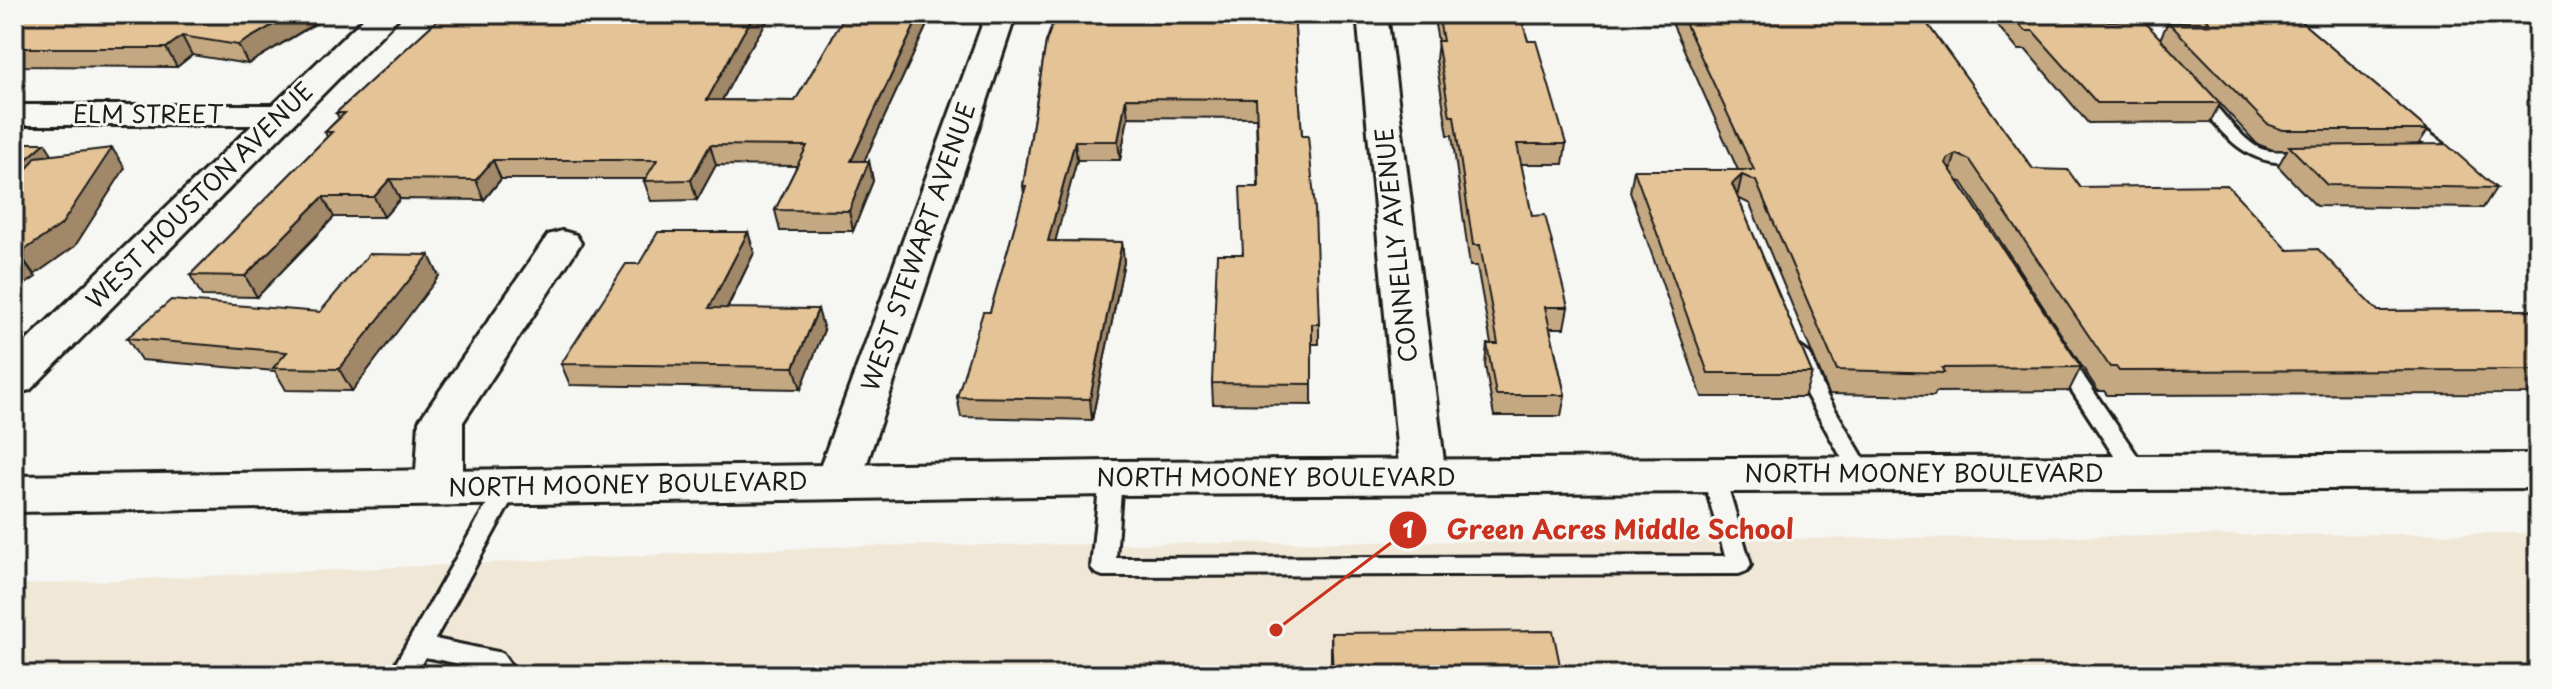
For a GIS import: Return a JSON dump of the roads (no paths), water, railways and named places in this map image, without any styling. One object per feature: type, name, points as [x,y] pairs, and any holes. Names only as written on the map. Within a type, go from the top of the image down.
[{"type":"street","name":"WEST HOUSTON AVENUE","points":[[14,379],[386,14]]},
{"type":"street","name":"WEST STEWART AVENUE","points":[[838,481],[1001,14]]},
{"type":"street","name":"CONNELLY AVENUE","points":[[1372,14],[1423,477]]},
{"type":"street","name":"ELM STREET","points":[[14,115],[283,115]]},
{"type":"street","points":[[439,488],[441,421],[562,243]]},
{"type":"street","name":"NORTH MOONEY BOULEVARD","points":[[14,494],[1111,478],[2538,471]]},
{"type":"lane","points":[[2123,14],[2154,48]]},
{"type":"lane","points":[[2186,82],[2249,150],[2270,158],[2334,158]]},
{"type":"lane","points":[[2390,107],[2438,148],[2438,154],[2430,158],[2414,158]]},
{"type":"lane","points":[[1792,336],[1816,394],[1862,474]]},
{"type":"lane","points":[[2055,349],[2137,473]]},
{"type":"lane","points":[[1111,478],[1103,567],[1739,565],[1713,474]]},
{"type":"lane","points":[[402,675],[508,487]]},
{"type":"lane","points":[[419,646],[493,660],[504,675]]},
{"type":"place","name":"Green Acres Middle School","points":[[1276,630]]}]
